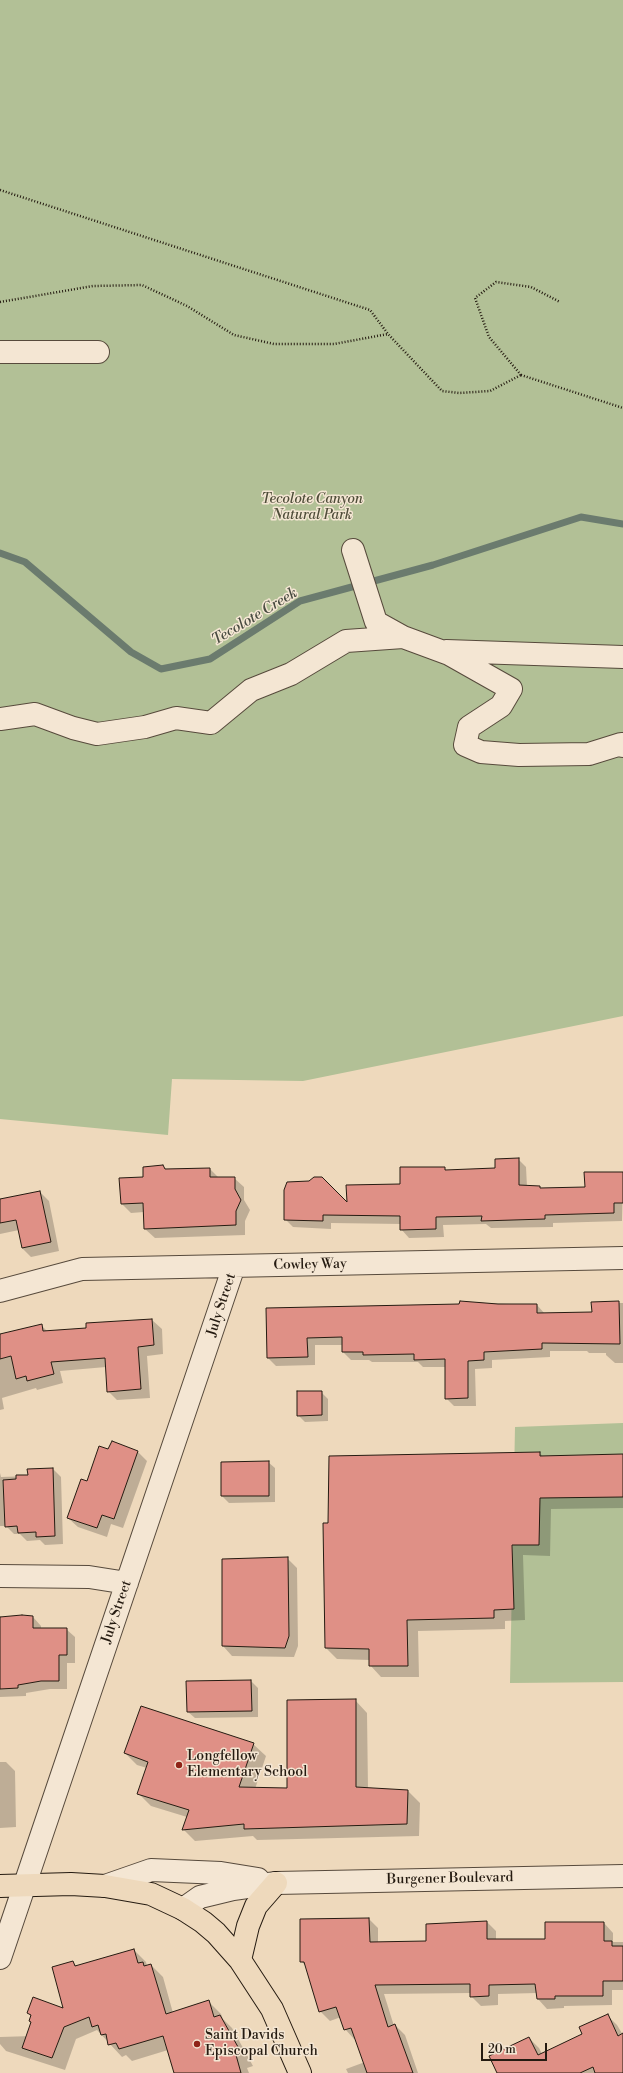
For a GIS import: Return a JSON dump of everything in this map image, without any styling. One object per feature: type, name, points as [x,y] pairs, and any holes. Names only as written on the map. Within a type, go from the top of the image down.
[{"type":"main road","points":[[240,1960],[248,1926],[256,1906],[276,1882]]},
{"type":"main road","name":"Burgener Boulevard","points":[[0,1886],[71,1884],[105,1886],[151,1894],[183,1909]]},
{"type":"main road","points":[[183,1909],[203,1922],[216,1933],[240,1960],[272,2009],[300,2073]]},
{"type":"street","points":[[0,352],[98,352]]},
{"type":"street","points":[[356,560],[376,622],[403,637],[441,651],[511,689],[501,706],[469,727],[464,745],[481,752],[520,755],[589,754],[621,744],[623,746]]},
{"type":"street","points":[[0,720],[36,714],[73,728],[97,734],[145,727],[176,718],[211,724],[251,690],[291,674],[346,641],[403,637]]},
{"type":"street","points":[[441,651],[623,657]]},
{"type":"street","name":"Cowley Way","points":[[0,1291],[82,1269],[623,1258]]},
{"type":"street","name":"July Street","points":[[0,1958],[234,1266]]},
{"type":"street","points":[[0,1576],[89,1577],[127,1582]]},
{"type":"street","name":"Burgener Boulevard","points":[[105,1886],[151,1870],[221,1873],[276,1882]]},
{"type":"street","name":"Burgener Boulevard","points":[[183,1909],[200,1897],[233,1888],[276,1882],[623,1876]]},
{"type":"path","points":[[0,190],[370,310],[388,334],[442,391],[459,393],[490,391],[521,375]]},
{"type":"path","points":[[560,302],[531,287],[496,282],[475,298],[489,337],[521,375],[623,408]]},
{"type":"path","points":[[0,302],[93,286],[142,285],[187,306],[234,335],[274,344],[334,344],[388,334]]},
{"type":"green space","name":"Tecolote Canyon Natural Park","points":[[0,0],[623,0],[623,1016],[303,1081],[172,1079],[168,1135],[0,1119]]},
{"type":"green space","points":[[623,1423],[623,1682],[510,1683],[515,1427]]},
{"type":"building","points":[[519,1158],[519,1185],[540,1186],[540,1188],[585,1187],[584,1172],[623,1172],[623,1203],[614,1203],[614,1213],[545,1215],[545,1219],[481,1221],[482,1216],[436,1217],[436,1229],[400,1230],[400,1216],[323,1215],[323,1221],[284,1220],[284,1190],[287,1182],[309,1181],[314,1177],[322,1177],[347,1202],[346,1185],[400,1184],[400,1167],[445,1167],[445,1170],[495,1168],[495,1159]]},
{"type":"building","points":[[163,1165],[165,1169],[210,1168],[210,1177],[235,1177],[235,1189],[241,1200],[236,1211],[236,1225],[144,1229],[143,1203],[121,1204],[119,1178],[143,1177],[143,1167]]},
{"type":"building","points":[[40,1191],[51,1242],[22,1248],[16,1220],[0,1223],[0,1199]]},
{"type":"building","points":[[460,1301],[498,1304],[537,1304],[537,1313],[592,1312],[591,1302],[619,1301],[620,1344],[542,1343],[542,1349],[484,1352],[484,1360],[468,1361],[468,1398],[445,1399],[445,1359],[414,1360],[414,1354],[363,1355],[363,1352],[342,1352],[342,1337],[307,1338],[308,1357],[267,1358],[266,1308],[459,1304]]},
{"type":"building","points":[[152,1319],[154,1345],[138,1347],[141,1389],[107,1392],[105,1358],[51,1362],[54,1374],[27,1381],[26,1376],[16,1379],[11,1356],[0,1359],[0,1334],[42,1324],[43,1331],[86,1328],[86,1323]]},
{"type":"building","points":[[297,1391],[322,1391],[322,1415],[297,1416]]},
{"type":"building","points":[[112,1441],[138,1451],[114,1519],[102,1515],[97,1528],[67,1518],[81,1479],[87,1481],[99,1446],[108,1449]]},
{"type":"building","points":[[540,1452],[540,1456],[623,1454],[623,1497],[540,1498],[539,1545],[512,1545],[514,1609],[494,1610],[494,1618],[407,1620],[408,1666],[369,1666],[369,1649],[325,1648],[323,1523],[328,1523],[329,1456]]},
{"type":"building","points":[[269,1461],[269,1496],[221,1496],[221,1462]]},
{"type":"building","points":[[53,1468],[55,1536],[36,1537],[36,1532],[18,1533],[17,1526],[5,1527],[3,1480],[16,1479],[16,1475],[28,1475],[27,1469]]},
{"type":"building","points":[[288,1557],[289,1636],[285,1648],[222,1646],[222,1559]]},
{"type":"building","points":[[22,1615],[33,1616],[33,1628],[67,1628],[67,1655],[59,1655],[59,1681],[41,1681],[18,1685],[18,1688],[0,1689],[0,1617]]},
{"type":"building","points":[[251,1680],[252,1711],[187,1712],[186,1681]]},
{"type":"building","points":[[356,1699],[356,1787],[408,1790],[407,1824],[244,1829],[244,1824],[182,1830],[189,1810],[137,1794],[148,1762],[124,1753],[141,1706],[254,1743],[239,1787],[287,1788],[287,1700]]},
{"type":"building","points":[[369,1918],[370,1942],[426,1941],[426,1924],[487,1921],[487,1939],[545,1939],[545,1922],[604,1922],[604,1941],[612,1941],[612,1946],[623,1946],[623,1981],[603,1981],[603,1996],[555,1996],[555,1999],[537,1999],[535,1984],[489,1985],[489,1996],[470,1997],[470,1984],[375,1985],[388,2027],[395,2024],[413,2073],[367,2073],[351,2028],[344,2030],[336,2007],[319,2012],[304,1962],[300,1962],[300,1919]]},
{"type":"building","points":[[134,1949],[138,1963],[143,1962],[144,1966],[151,1964],[166,2014],[209,2000],[214,2017],[220,2015],[242,2054],[236,2055],[241,2073],[174,2073],[163,2036],[119,2049],[116,2043],[108,2045],[106,2034],[101,2035],[98,2025],[92,2027],[89,2017],[64,2027],[52,2058],[22,2048],[31,2022],[29,2021],[31,2015],[27,2013],[33,1997],[63,2008],[52,1967],[73,1961],[75,1966]]},
{"type":"building","points":[[608,2014],[618,2036],[623,2033],[623,2073],[595,2073],[593,2067],[580,2073],[497,2073],[489,2056],[529,2037],[538,2055],[582,2034],[579,2027]]},
{"type":"waterway","name":"Tecolote Creek","points":[[0,553],[25,562],[131,652],[161,669],[210,659],[300,601],[433,565],[581,517],[623,524]]},
{"type":"place","name":"Longfellow Elementary School","points":[[179,1765]]},
{"type":"place","name":"Saint Davids Episcopal Church","points":[[197,2044]]}]
